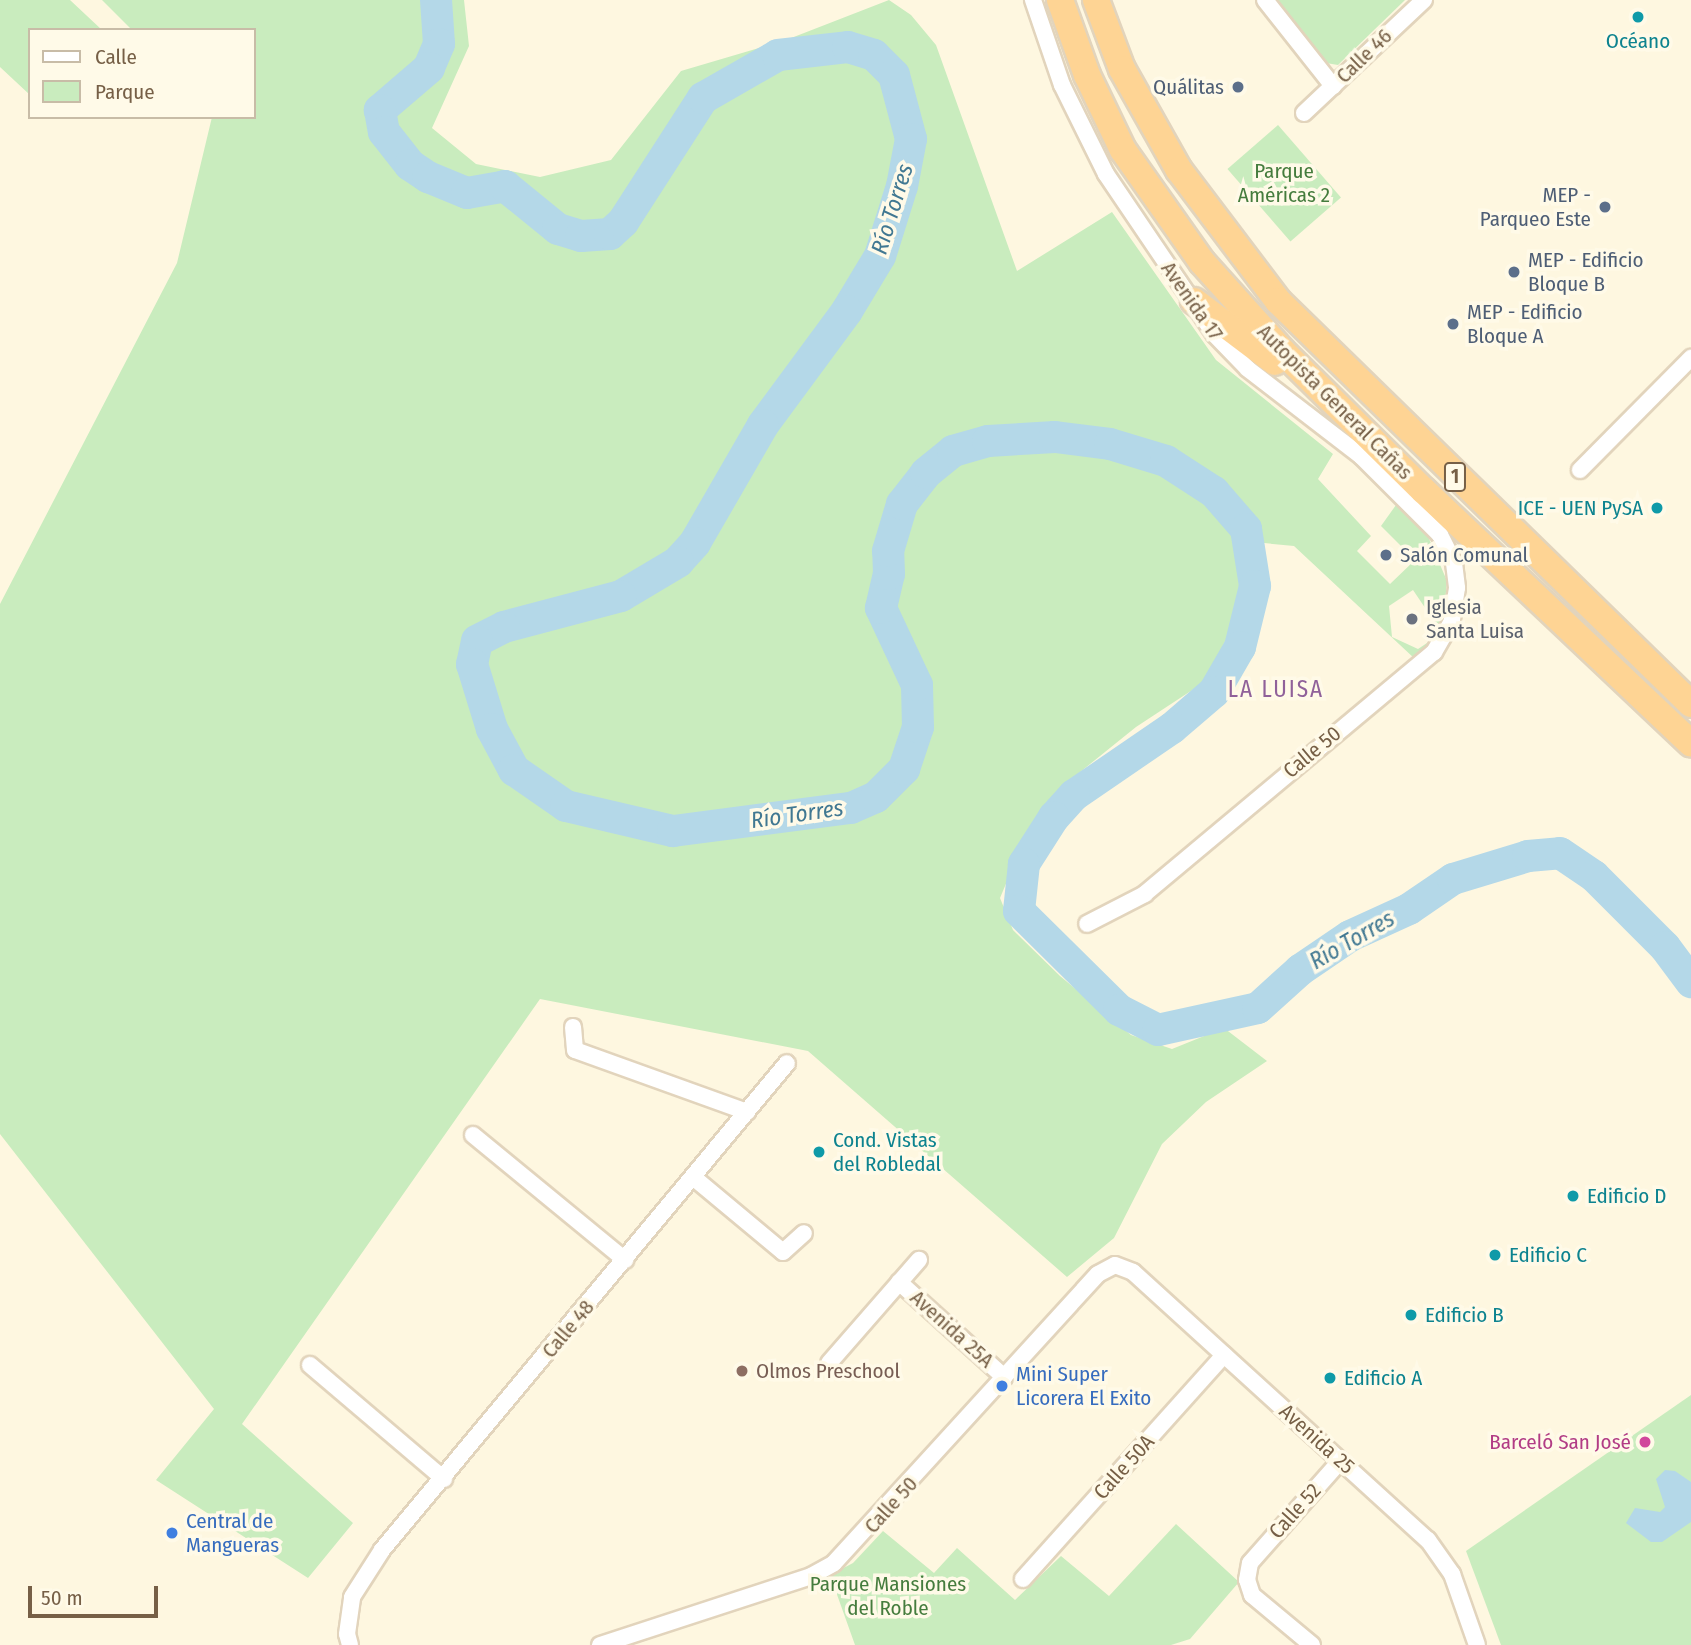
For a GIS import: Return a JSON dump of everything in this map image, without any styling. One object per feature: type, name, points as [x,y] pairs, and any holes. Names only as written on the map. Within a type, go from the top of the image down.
[{"type":"highway","name":"Autopista General Cañas","points":[[1060,0],[1087,75],[1117,138],[1167,216],[1235,300],[1347,415],[1691,743]]},
{"type":"highway","name":"Autopista General Cañas","points":[[1096,0],[1122,69],[1179,170],[1278,300],[1691,704]]},
{"type":"highway","points":[[1194,301],[1347,415]]},
{"type":"street","name":"Avenida 17","points":[[1033,0],[1062,85],[1085,134],[1140,227],[1228,352],[1361,456],[1440,535]]},
{"type":"street","points":[[1265,0],[1333,86]]},
{"type":"street","name":"Calle 46","points":[[1304,113],[1424,0]]},
{"type":"street","points":[[1580,470],[1691,358]]},
{"type":"street","name":"Calle 50","points":[[1087,924],[1145,894],[1434,652],[1452,621],[1457,588],[1454,564],[1440,535]]},
{"type":"street","points":[[573,1027],[575,1050],[747,1112]]},
{"type":"street","name":"Calle 48","points":[[350,1645],[347,1634],[352,1597],[382,1550],[444,1479],[786,1063]]},
{"type":"street","points":[[474,1135],[625,1260]]},
{"type":"street","points":[[693,1177],[783,1252],[804,1233]]},
{"type":"street","points":[[829,1363],[919,1260]]},
{"type":"street","name":"Calle 50","points":[[600,1645],[811,1576],[834,1563],[1098,1274],[1115,1265]]},
{"type":"street","name":"Avenida 25","points":[[1115,1265],[1133,1272],[1428,1539],[1452,1574],[1477,1645]]},
{"type":"street","name":"Avenida 25A","points":[[899,1282],[1004,1377]]},
{"type":"street","name":"Calle 50A","points":[[1023,1579],[1224,1355]]},
{"type":"street","points":[[310,1365],[444,1479]]},
{"type":"street","name":"Calle 52","points":[[1312,1645],[1252,1595],[1247,1580],[1250,1563],[1341,1460]]},
{"type":"green space","points":[[0,0],[70,0],[100,28],[28,28],[28,93],[0,67]]},
{"type":"green space","points":[[102,0],[464,0],[469,46],[432,128],[476,164],[540,177],[611,160],[681,71],[786,40],[889,0],[911,15],[936,45],[1017,271],[1112,212],[1216,360],[1333,454],[1318,479],[1371,536],[1357,551],[1390,584],[1415,560],[1381,526],[1396,505],[1427,534],[1447,581],[1442,633],[1415,659],[1294,546],[1233,540],[1241,586],[1228,635],[1206,681],[1136,727],[1069,781],[1023,843],[1000,898],[1013,930],[1060,976],[1131,1035],[1172,1049],[1224,1028],[1267,1061],[1206,1102],[1162,1144],[1114,1238],[1067,1277],[808,1051],[540,999],[242,1424],[353,1523],[308,1578],[156,1480],[214,1409],[0,1134],[0,604],[177,263],[212,119],[256,119],[256,28],[130,28]],"holes":[[[1413,590],[1442,633],[1418,649],[1392,637],[1389,606]]]},
{"type":"green space","points":[[1276,0],[1405,0],[1338,65],[1326,63]]},
{"type":"green space","name":"Parque Américas 2","points":[[1278,125],[1341,197],[1290,241],[1227,169]]},
{"type":"green space","points":[[1691,1395],[1691,1645],[1501,1645],[1466,1551]]},
{"type":"green space","name":"Parque Mansiones del Roble","points":[[1176,1524],[1239,1582],[1190,1639],[1171,1645],[855,1645],[830,1575],[853,1563],[883,1531],[934,1573],[957,1548],[1015,1600],[1061,1556],[1109,1596]]},
{"type":"water","points":[[1665,1470],[1675,1471],[1691,1482],[1691,1522],[1662,1542],[1651,1542],[1626,1523],[1635,1508],[1660,1512],[1665,1507],[1656,1479]]},
{"type":"waterway","name":"Río Torres","points":[[436,0],[439,44],[429,68],[380,110],[384,132],[410,165],[428,177],[467,193],[505,186],[558,229],[581,236],[610,234],[623,222],[703,98],[778,55],[848,47],[874,55],[894,75],[911,139],[902,186],[880,256],[847,311],[763,425],[695,543],[678,562],[621,596],[504,627],[477,641],[472,664],[492,729],[514,770],[566,806],[673,831],[851,808],[876,797],[904,769],[918,727],[917,685],[881,608],[889,574],[888,551],[902,504],[926,473],[953,451],[988,441],[1055,437],[1110,444],[1166,461],[1214,492],[1246,529],[1255,586],[1240,647],[1214,692],[1172,728],[1074,795],[1054,817],[1024,864],[1019,911],[1119,1010],[1158,1030],[1258,1008],[1300,970],[1350,936],[1409,909],[1453,879],[1528,856],[1560,853],[1594,876],[1665,947],[1691,982]]},
{"type":"place","name":"Océano","points":[[1638,17]]},
{"type":"place","name":"Quálitas","points":[[1238,87]]},
{"type":"place","name":"MEP - Parqueo Este","points":[[1605,207]]},
{"type":"place","name":"MEP - Edificio Bloque B","points":[[1514,272]]},
{"type":"place","name":"MEP - Edificio Bloque A","points":[[1453,324]]},
{"type":"place","name":"ICE - UEN PySA","points":[[1657,508]]},
{"type":"place","name":"Salón Comunal","points":[[1386,555]]},
{"type":"place","name":"Iglesia Santa Luisa","points":[[1412,619]]},
{"type":"place","name":"Cond. Vistas del Robledal","points":[[819,1152]]},
{"type":"place","name":"Edificio D","points":[[1573,1196]]},
{"type":"place","name":"Edificio C","points":[[1495,1255]]},
{"type":"place","name":"Edificio B","points":[[1411,1315]]},
{"type":"place","name":"Olmos Preschool","points":[[742,1371]]},
{"type":"place","name":"Edificio A","points":[[1330,1378]]},
{"type":"place","name":"Mini Super Licorera El Exito","points":[[1002,1386]]},
{"type":"place","name":"Barceló San José","points":[[1645,1442]]},
{"type":"place","name":"Central de Mangueras","points":[[172,1533]]},
{"type":"district","name":"LA LUISA","points":[[1276,689]]}]
